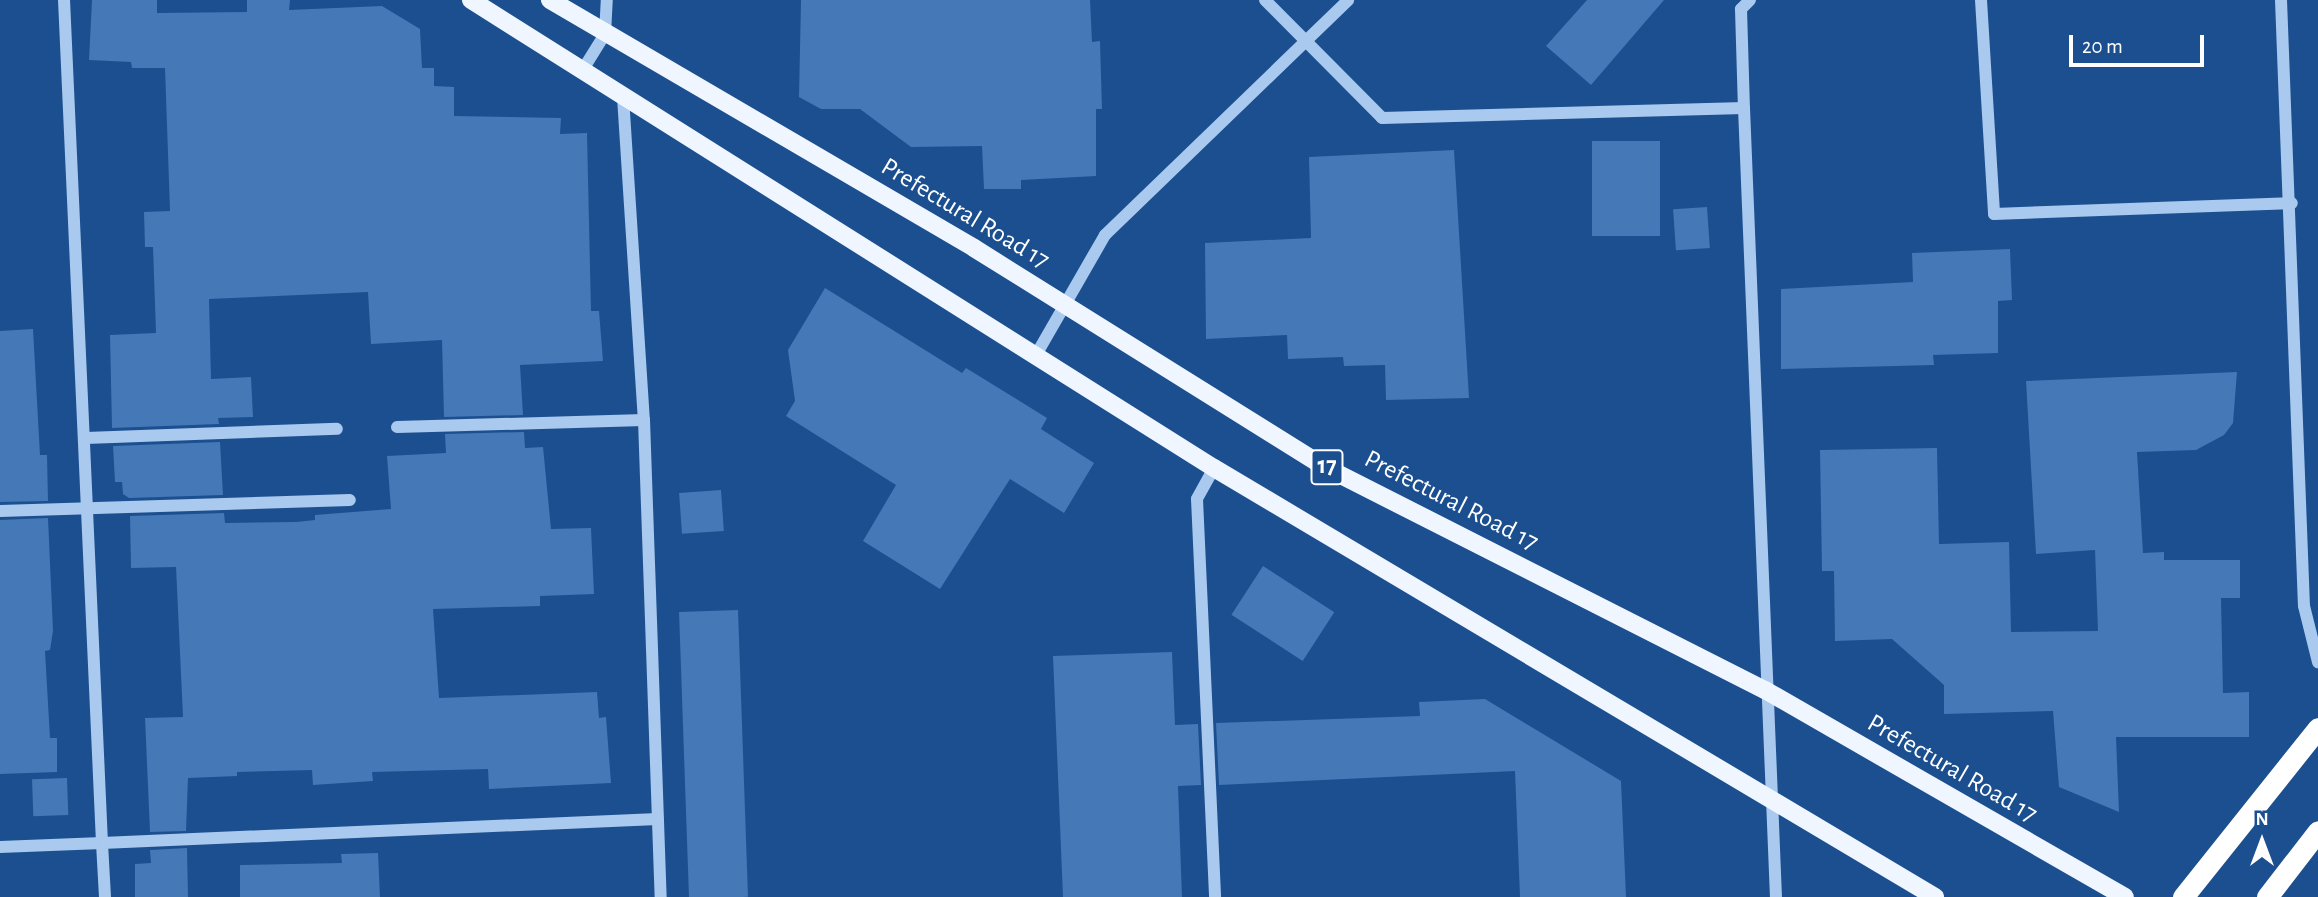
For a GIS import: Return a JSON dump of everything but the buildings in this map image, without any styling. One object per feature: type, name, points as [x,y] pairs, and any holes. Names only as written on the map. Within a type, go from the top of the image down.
[{"type":"highway","points":[[2183,897],[2318,728]]},
{"type":"highway","points":[[2267,897],[2318,831]]},
{"type":"main road","name":"17","points":[[471,0],[1214,468],[1935,897]]},
{"type":"main road","name":"Prefectural Road 17","points":[[550,0],[1064,303],[1321,464],[1765,690],[2126,897]]},
{"type":"street","points":[[64,0],[105,897]]},
{"type":"street","points":[[582,71],[605,34],[607,0]]},
{"type":"street","points":[[1265,0],[1382,118],[1744,108]]},
{"type":"street","points":[[1035,355],[1105,235],[1349,0]]},
{"type":"street","points":[[1750,0],[1741,9],[1765,690],[1776,897]]},
{"type":"street","points":[[1981,0],[1994,214],[2291,203]]},
{"type":"street","points":[[2281,0],[2291,203],[2304,606],[2318,662]]},
{"type":"street","points":[[623,97],[644,420],[661,897]]},
{"type":"street","points":[[397,427],[644,420]]},
{"type":"street","points":[[86,438],[337,429]]},
{"type":"street","points":[[1214,468],[1197,499],[1215,897]]},
{"type":"street","points":[[0,511],[350,500]]},
{"type":"street","points":[[0,847],[657,819]]}]
